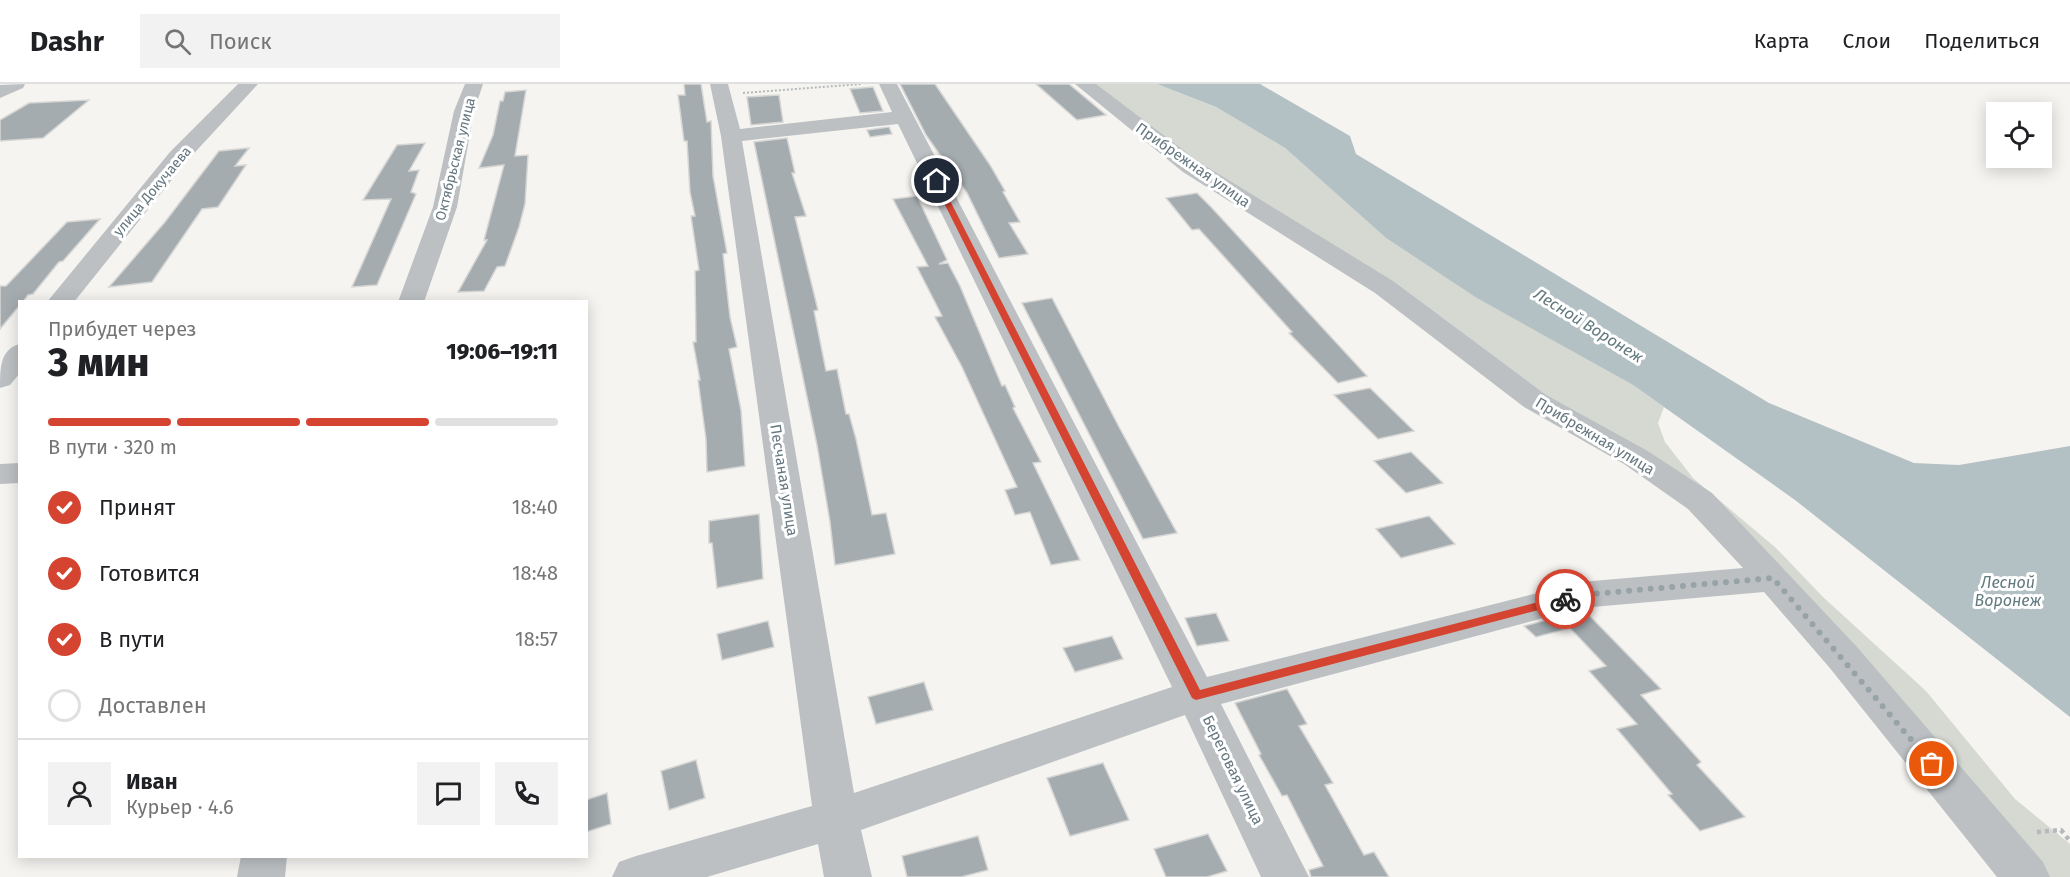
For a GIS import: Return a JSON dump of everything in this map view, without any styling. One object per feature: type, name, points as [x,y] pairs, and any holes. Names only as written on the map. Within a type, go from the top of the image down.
[{"type":"street","name":"улица Докучаева","points":[[62,300],[178,157],[249,84]]},
{"type":"street","name":"Октябрьская улица","points":[[412,300],[445,207],[464,111],[474,84]]},
{"type":"street","name":"Береговая улица","points":[[888,84],[1196,695],[1285,877]]},
{"type":"street","name":"Прибрежная улица","points":[[1084,84],[1191,167],[1384,287],[1535,401],[1635,457],[1700,501],[1843,657],[2026,877]]},
{"type":"street","name":"Песчаная улица","points":[[720,90],[731,136],[836,819],[848,877]]},
{"type":"street","points":[[731,136],[904,117]]},
{"type":"street","points":[[0,379],[18,355]]},
{"type":"street","points":[[0,474],[18,473]]},
{"type":"street","points":[[636,877],[836,819],[1196,695],[1581,595],[1773,578]]},
{"type":"street","points":[[261,877],[264,858]]},
{"type":"path","points":[[720,90],[862,84]]},
{"type":"shaded area","points":[[1084,84],[1157,84],[1216,107],[1285,148],[1386,238],[1477,297],[1633,385],[1664,407],[1658,423],[1665,442],[1693,478],[1776,548],[1823,597],[1926,691],[2015,799],[2070,844],[2070,877],[2026,877],[1700,501],[1261,213]]},
{"type":"water","name":"Лесной Воронеж","points":[[1157,84],[1260,84],[1350,136],[1356,154],[1769,403],[1914,463],[1959,465],[2070,446],[2070,717],[1795,500],[1633,385],[1477,298],[1386,238],[1285,148],[1216,107]]},
{"type":"building","points":[[684,84],[701,84],[707,122],[711,121],[713,176],[727,253],[723,254],[730,317],[737,347],[729,349],[741,410],[745,466],[707,472],[706,439],[698,380],[700,380],[693,342],[696,342],[695,271],[699,270],[691,216],[695,216],[690,192],[687,141],[684,141],[678,95],[685,95]]},
{"type":"building","points":[[900,84],[935,84],[1005,191],[1003,192],[1020,222],[1009,223],[1028,254],[999,258],[967,193],[926,135]]},
{"type":"building","points":[[1036,84],[1069,84],[1106,115],[1077,120]]},
{"type":"building","points":[[873,87],[883,111],[860,113],[850,89]]},
{"type":"building","points":[[526,90],[515,156],[528,155],[525,204],[519,227],[505,266],[497,267],[484,291],[458,292],[487,240],[484,240],[504,165],[479,168],[493,135],[500,101],[503,101],[505,92]]},
{"type":"building","points":[[779,95],[783,122],[751,125],[747,97]]},
{"type":"building","points":[[89,100],[43,138],[0,141],[0,120],[29,103]]},
{"type":"building","points":[[889,127],[892,134],[870,137],[867,130]]},
{"type":"building","points":[[787,138],[795,173],[792,173],[806,216],[795,217],[818,310],[814,311],[826,371],[837,369],[846,414],[849,414],[856,439],[872,515],[886,513],[895,554],[835,565],[817,445],[754,142]]},
{"type":"building","points":[[425,143],[409,171],[419,170],[411,192],[416,194],[377,285],[352,287],[391,199],[363,200],[397,145]]},
{"type":"building","points":[[249,148],[235,166],[246,165],[218,207],[202,209],[152,282],[109,287],[165,222],[219,151]]},
{"type":"building","points":[[1197,193],[1367,376],[1338,383],[1289,333],[1292,332],[1199,229],[1192,230],[1166,198]]},
{"type":"building","points":[[917,196],[947,260],[939,264],[948,263],[960,286],[1002,386],[1005,385],[1015,407],[1013,408],[1041,462],[1033,463],[1080,560],[1051,565],[1030,512],[1015,515],[1005,490],[1017,487],[962,367],[935,317],[942,316],[917,267],[928,266],[893,199]]},
{"type":"building","points":[[100,219],[63,261],[59,262],[33,294],[28,295],[24,300],[18,300],[18,307],[0,329],[0,286],[6,286],[67,222]]},
{"type":"building","points":[[1052,298],[1177,533],[1143,539],[1022,303]]},
{"type":"building","points":[[1370,388],[1414,431],[1378,439],[1334,395]]},
{"type":"building","points":[[1411,452],[1443,483],[1406,493],[1374,461]]},
{"type":"building","points":[[759,514],[763,579],[717,588],[712,543],[709,543],[709,521]]},
{"type":"building","points":[[1429,516],[1455,544],[1401,558],[1376,529]]},
{"type":"building","points":[[1584,610],[1661,689],[1641,695],[1701,762],[1697,765],[1745,817],[1700,831],[1668,795],[1672,794],[1617,729],[1637,724],[1589,671],[1606,666],[1570,628],[1536,637],[1524,626]]},
{"type":"building","points":[[1216,613],[1229,641],[1197,646],[1185,618]]},
{"type":"building","points":[[768,621],[774,647],[722,660],[717,634]]},
{"type":"building","points":[[1112,636],[1123,659],[1075,672],[1063,648]]},
{"type":"building","points":[[924,682],[933,710],[876,724],[868,697]]},
{"type":"building","points":[[1287,689],[1307,724],[1299,726],[1333,783],[1325,785],[1364,855],[1374,852],[1389,877],[1311,877],[1309,870],[1323,866],[1287,795],[1282,796],[1259,755],[1261,754],[1235,703]]},
{"type":"building","points":[[696,760],[705,798],[669,810],[661,771]]},
{"type":"building","points":[[1103,763],[1129,820],[1070,836],[1047,778]]},
{"type":"building","points":[[607,793],[611,824],[588,831],[588,799]]},
{"type":"building","points":[[1208,834],[1227,871],[1207,877],[1166,877],[1154,849]]},
{"type":"building","points":[[978,836],[988,870],[961,877],[907,877],[902,856]]},
{"type":"way so far","points":[[1565,599],[1581,595],[1773,578],[1843,657],[1932,764]]},
{"type":"route","points":[[937,181],[1196,695],[1565,599]]}]
